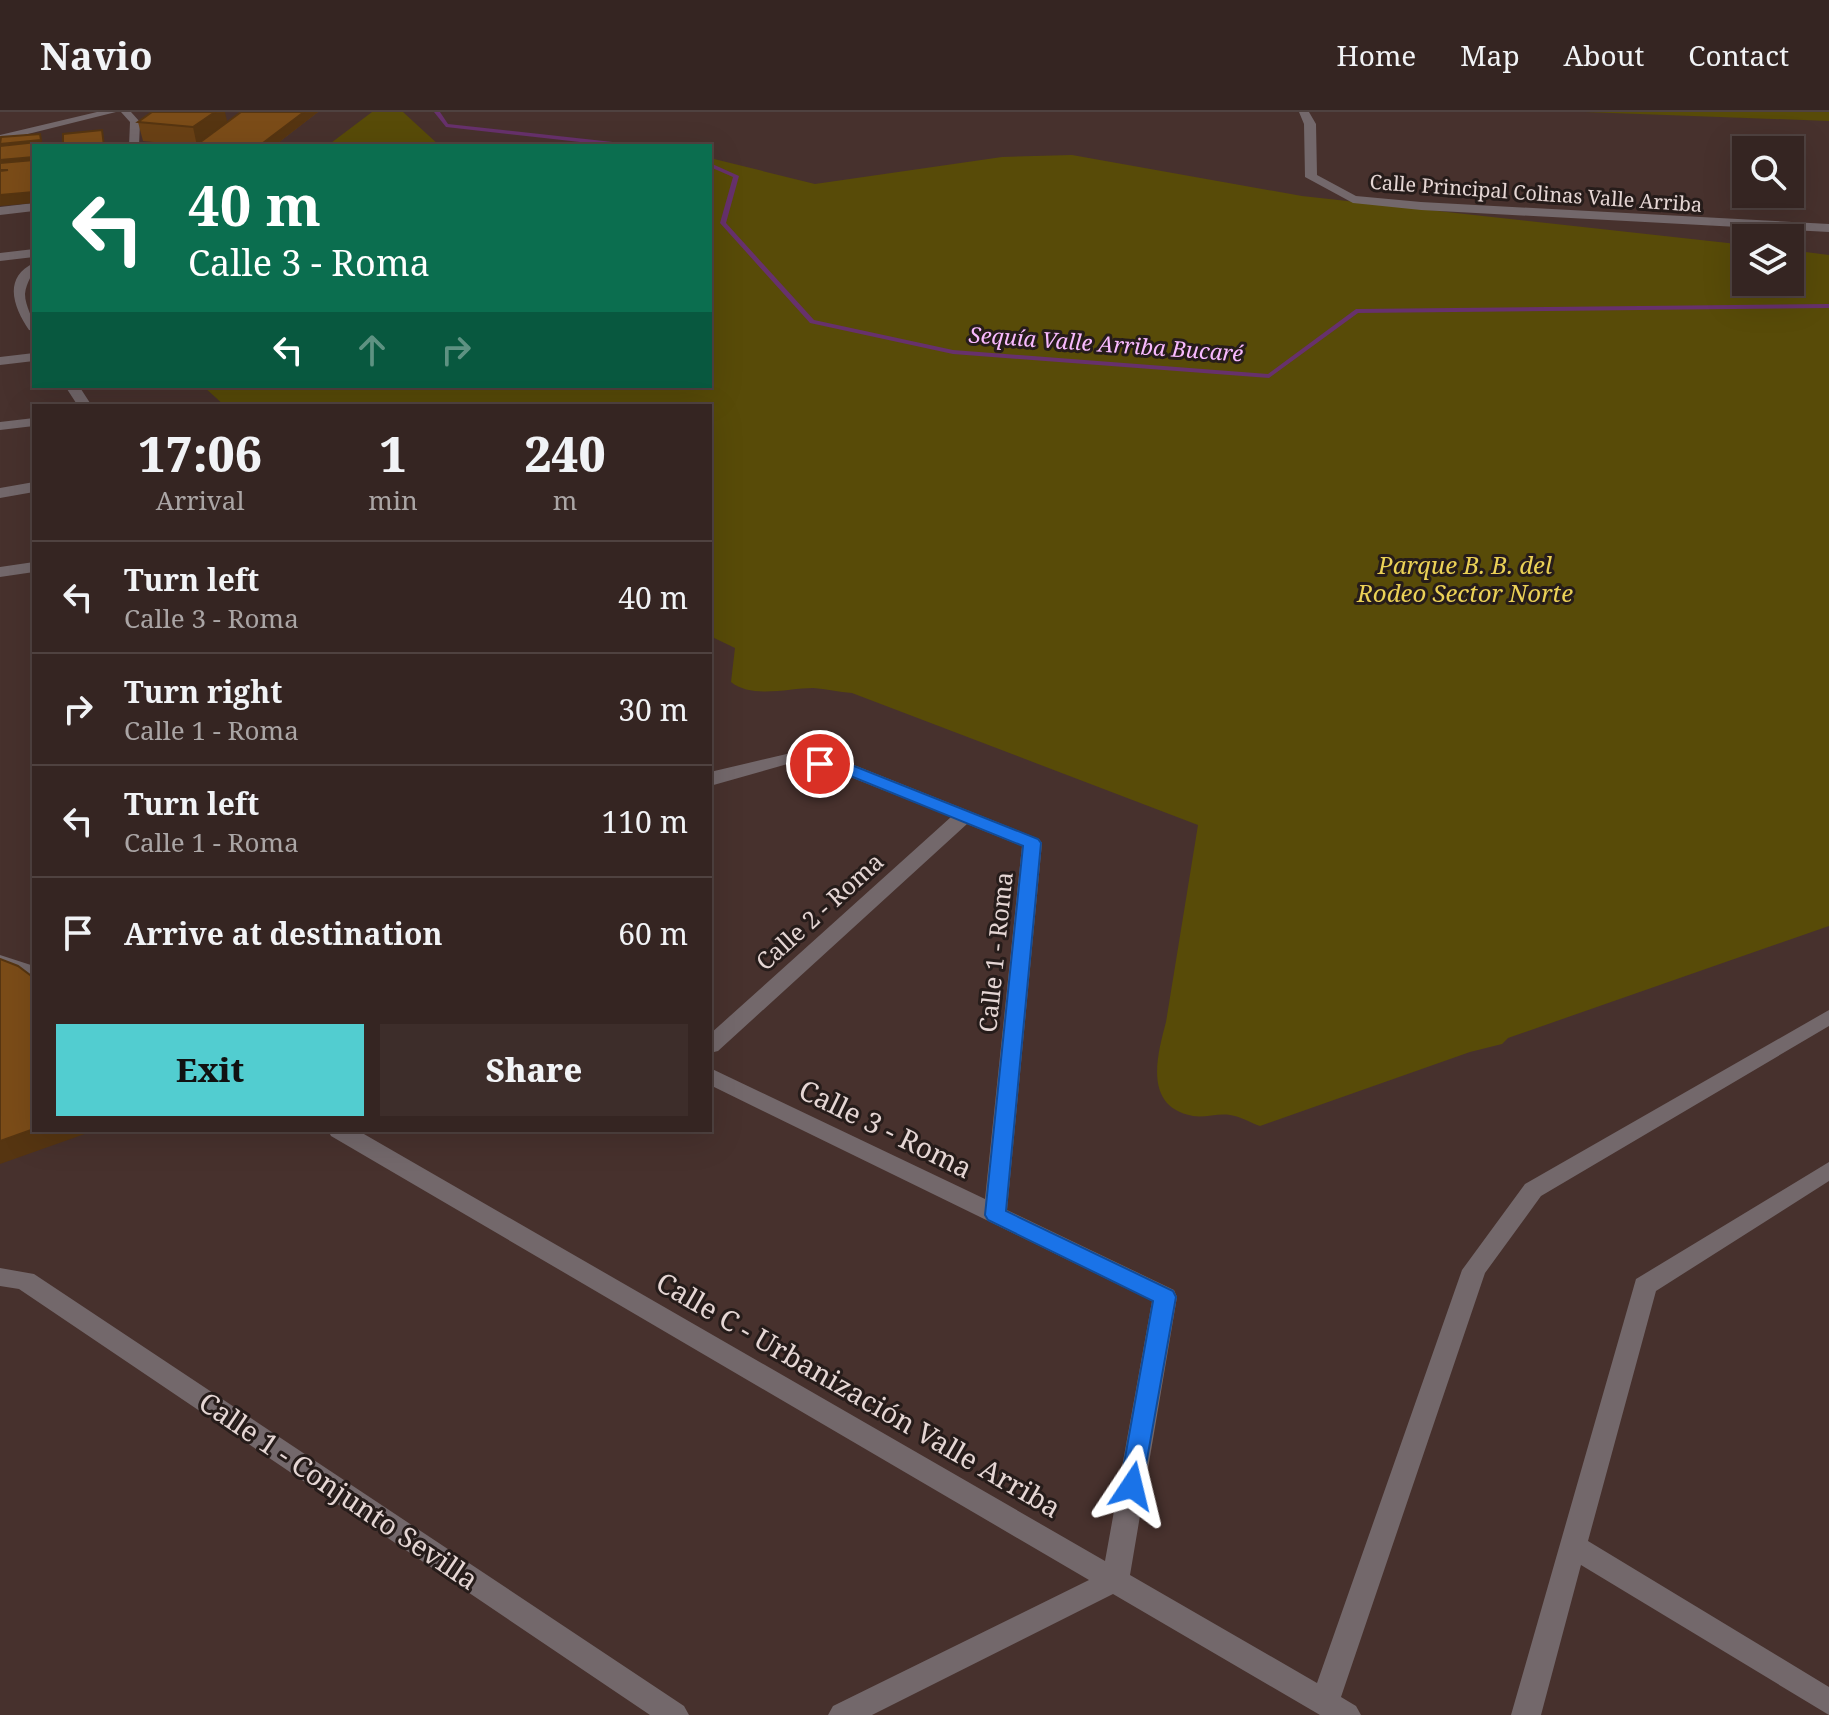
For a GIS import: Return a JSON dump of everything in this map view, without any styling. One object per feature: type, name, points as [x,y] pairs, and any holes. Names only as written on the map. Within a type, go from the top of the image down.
[{"type":"street","points":[[0,138],[47,132],[111,112]]},
{"type":"street","name":"Calle Principal Colinas Valle Arriba","points":[[1304,112],[1310,124],[1311,177],[1353,199],[1490,212],[1829,228]]},
{"type":"street","points":[[0,211],[32,207]]},
{"type":"street","points":[[0,257],[32,253]]},
{"type":"street","points":[[32,269],[20,280],[13,303],[32,325]]},
{"type":"street","points":[[0,361],[32,357]]},
{"type":"street","points":[[0,426],[32,422]]},
{"type":"street","points":[[0,493],[32,487]]},
{"type":"street","points":[[0,572],[32,567]]},
{"type":"street","name":"Calle 1 - Roma","points":[[712,778],[791,758],[848,769],[1032,843],[995,1215]]},
{"type":"street","name":"Calle 2 - Roma","points":[[712,1044],[964,816]]},
{"type":"street","points":[[0,962],[32,972]]},
{"type":"street","points":[[1335,1709],[1474,1270],[1533,1190],[1829,1017]]},
{"type":"street","name":"Calle 3 - Roma","points":[[712,1077],[1165,1297],[1115,1580]]},
{"type":"street","name":"Calle C - Urbanización Valle Arriba","points":[[342,1132],[1335,1709]]},
{"type":"street","points":[[1526,1715],[1645,1286],[1829,1170]]},
{"type":"street","name":"Calle 1 - Conjunto Sevilla","points":[[0,1277],[25,1280],[674,1715]]},
{"type":"street","points":[[1573,1546],[1829,1702]]},
{"type":"street","points":[[843,1715],[1115,1580]]},
{"type":"lane","points":[[126,112],[135,122],[134,144]]},
{"type":"lane","points":[[135,122],[149,119]]},
{"type":"green space","points":[[372,112],[403,112],[438,144],[330,144]]},
{"type":"green space","points":[[1585,112],[1829,112],[1829,121]]},
{"type":"green space","name":"Parque B. B. del Rodeo Sector Norte","points":[[1072,155],[1302,196],[1732,243],[1732,296],[1804,296],[1804,252],[1829,255],[1829,926],[1508,1038],[1502,1044],[1470,1052],[1260,1126],[1234,1116],[1193,1116],[1177,1111],[1166,1102],[1160,1091],[1157,1064],[1198,825],[852,693],[813,688],[749,690],[731,682],[735,648],[712,637],[712,404],[223,404],[205,388],[712,388],[712,158],[815,184],[1002,157]]},
{"type":"building","points":[[152,112],[215,112],[193,127],[138,122]]},
{"type":"building","points":[[241,112],[304,112],[262,144],[198,144]]},
{"type":"building","points":[[102,130],[104,144],[63,144],[63,134]]},
{"type":"building","points":[[40,134],[41,140],[0,144],[1,137]]},
{"type":"building","points":[[37,142],[32,144],[32,157],[0,160],[0,146]]},
{"type":"building","points":[[32,160],[32,192],[0,195],[0,171],[8,170],[0,170],[0,163]]},
{"type":"building","points":[[0,959],[18,966],[32,976],[32,1130],[0,1141]]},
{"type":"waterway","name":"Sequía Valle Arriba Bucaré","points":[[437,112],[446,125],[613,144]]},
{"type":"waterway","name":"Sequía Valle Arriba Bucaré","points":[[712,166],[736,176],[723,223],[812,322],[953,352],[1269,376],[1356,311],[1829,306]]},
{"type":"route","points":[[820,764],[848,769],[1032,843],[995,1215],[1165,1297],[1132,1486]]}]
